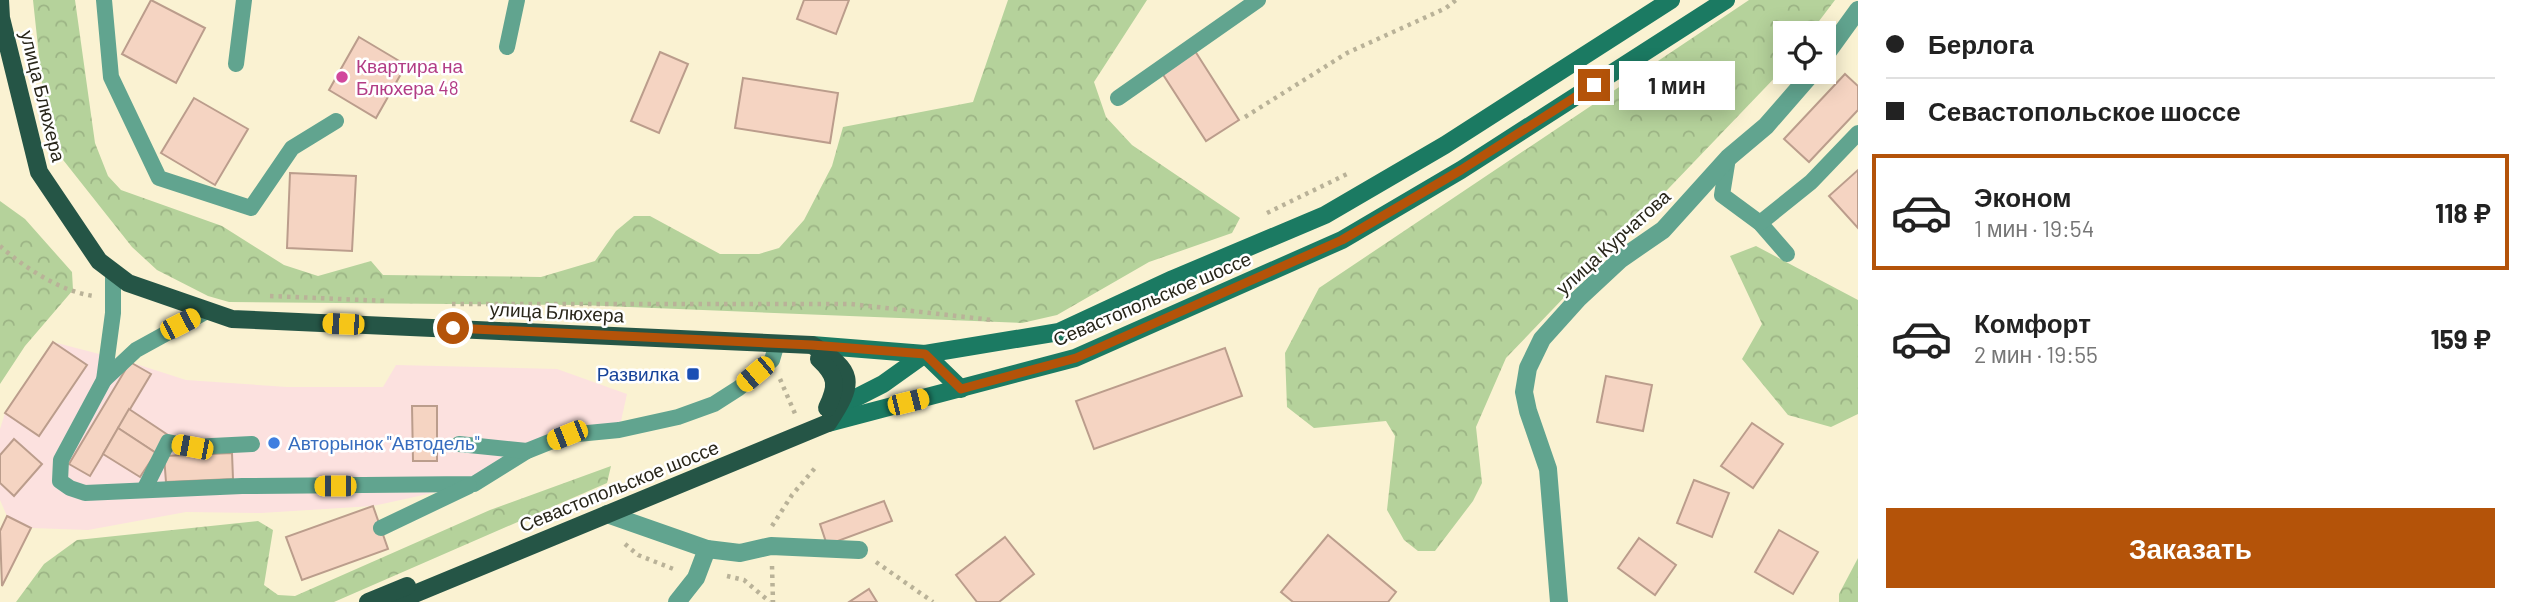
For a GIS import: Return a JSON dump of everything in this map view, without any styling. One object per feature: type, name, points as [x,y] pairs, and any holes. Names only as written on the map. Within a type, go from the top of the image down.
[{"type":"main road","name":"улица Блюхера","points":[[1,0],[1,18],[39,172],[99,261],[128,283],[232,319],[781,349],[812,345],[925,354]]},
{"type":"main road","name":"Севастопольское шоссе","points":[[394,602],[607,514],[830,415],[883,384],[925,354],[1059,332],[1173,279],[1325,215],[1445,145],[1671,0]]},
{"type":"main road","name":"Севастопольское шоссе","points":[[368,602],[799,423],[961,389],[1076,358],[1342,240],[1461,170],[1726,0]]},
{"type":"main road","points":[[812,345],[836,359],[846,372],[847,386],[830,415]]},
{"type":"main road","points":[[781,349],[818,359],[832,372],[835,391],[830,415]]},
{"type":"main road","points":[[925,354],[961,389]]},
{"type":"street","points":[[1836,40],[1858,10]]},
{"type":"street","name":"улица Курчатова","points":[[1559,602],[1548,469],[1524,392],[1528,368],[1542,339],[1578,299],[1621,259],[1663,230],[1728,158],[1766,126],[1803,84]]},
{"type":"street","points":[[607,514],[707,549],[740,553],[771,546],[859,550]]},
{"type":"street","points":[[677,602],[696,578],[707,549]]},
{"type":"lane","points":[[104,0],[111,76],[159,178],[251,208],[292,148],[336,121]]},
{"type":"lane","points":[[236,64],[244,0]]},
{"type":"lane","points":[[507,47],[517,0]]},
{"type":"lane","points":[[1118,98],[1258,0]]},
{"type":"lane","points":[[1760,223],[1811,182],[1858,133]]},
{"type":"lane","points":[[1728,158],[1723,195],[1760,223],[1787,254]]},
{"type":"lane","points":[[104,380],[113,313],[113,272]]},
{"type":"lane","points":[[207,311],[136,350],[104,380],[61,460],[60,481],[85,493],[474,484]]},
{"type":"lane","points":[[381,528],[474,484],[527,451],[567,435],[619,430],[678,417],[714,404],[739,388],[781,349]]},
{"type":"lane","points":[[144,490],[168,442],[192,447],[252,444]]},
{"type":"lane","points":[[459,444],[527,451]]},
{"type":"path","points":[[1245,117],[1347,53],[1446,8],[1456,0]]},
{"type":"path","points":[[1259,216],[1353,171]]},
{"type":"path","points":[[0,246],[21,265],[48,279],[90,296],[101,297]]},
{"type":"path","points":[[256,296],[393,302]]},
{"type":"path","points":[[447,304],[851,304],[996,320]]},
{"type":"path","points":[[781,349],[799,423]]},
{"type":"path","points":[[859,550],[933,602]]},
{"type":"shaded area","name":"Авторынок \"Автодель\"","points":[[53,342],[186,380],[287,387],[383,387],[396,365],[557,369],[627,394],[619,430],[567,435],[474,484],[373,506],[261,513],[186,512],[88,530],[31,528],[7,516],[0,500],[0,429],[5,413]]},
{"type":"green space","points":[[33,0],[75,0],[95,143],[108,176],[121,190],[222,226],[284,265],[318,276],[371,261],[383,275],[541,277],[595,261],[616,231],[634,216],[650,216],[720,254],[759,254],[779,248],[804,220],[832,166],[843,127],[973,102],[1008,0],[1147,0],[1094,82],[1106,117],[1132,145],[1240,218],[1232,233],[1149,262],[1057,315],[1022,323],[580,305],[229,302],[208,296],[157,270],[132,247],[60,156],[42,84]]},
{"type":"green space","points":[[1749,0],[1835,0],[1819,21],[1773,21],[1773,80],[1506,358],[1476,427],[1482,483],[1473,501],[1435,551],[1418,551],[1404,540],[1387,510],[1395,436],[1386,421],[1314,428],[1287,407],[1285,353],[1319,288]]},
{"type":"green space","points":[[0,201],[25,219],[72,272],[73,290],[25,346],[0,384]]},
{"type":"green space","points":[[1756,246],[1858,300],[1858,414],[1831,427],[1788,415],[1742,359],[1762,324],[1730,256]]},
{"type":"green space","points":[[611,466],[607,483],[334,602],[16,602],[44,564],[77,540],[258,521],[273,530],[264,585],[278,595],[295,596],[490,510]]},
{"type":"green space","points":[[1858,558],[1858,602],[1839,602],[1839,594]]},
{"type":"building","points":[[151,0],[205,28],[176,83],[122,54]]},
{"type":"building","points":[[804,0],[849,0],[836,34],[797,19]]},
{"type":"building","points":[[359,37],[406,65],[376,118],[329,90]]},
{"type":"building","points":[[1195,51],[1239,120],[1206,141],[1162,73]]},
{"type":"building","points":[[660,52],[688,64],[659,133],[631,121]]},
{"type":"building","points":[[1845,74],[1858,86],[1858,110],[1809,162],[1784,139]]},
{"type":"building","points":[[743,78],[838,93],[830,143],[735,128]]},
{"type":"building","points":[[194,98],[248,129],[215,185],[161,153]]},
{"type":"building","points":[[1858,170],[1858,228],[1829,196]]},
{"type":"building","points":[[290,173],[356,176],[352,251],[287,248]]},
{"type":"building","points":[[53,342],[87,365],[39,436],[5,413]]},
{"type":"building","points":[[1225,348],[1242,396],[1094,449],[1076,401]]},
{"type":"building","points":[[130,362],[151,374],[90,476],[69,464]]},
{"type":"building","points":[[1606,376],[1652,385],[1643,431],[1597,422]]},
{"type":"building","points":[[412,406],[437,406],[437,461],[413,461]]},
{"type":"building","points":[[129,409],[168,435],[156,453],[118,428]]},
{"type":"building","points":[[1752,423],[1783,444],[1753,488],[1721,466]]},
{"type":"building","points":[[118,428],[156,453],[140,477],[103,454]]},
{"type":"building","points":[[14,439],[42,464],[14,496],[0,483],[0,455]]},
{"type":"building","points":[[232,453],[233,479],[166,482],[164,456]]},
{"type":"building","points":[[1694,480],[1729,493],[1712,537],[1677,523]]},
{"type":"building","points":[[884,501],[892,521],[827,545],[820,524]]},
{"type":"building","points":[[373,506],[388,549],[302,580],[286,537]]},
{"type":"building","points":[[7,516],[31,528],[2,586],[0,531]]},
{"type":"building","points":[[1779,530],[1818,552],[1793,594],[1755,572]]},
{"type":"building","points":[[1328,535],[1396,592],[1388,602],[1293,602],[1281,592]]},
{"type":"building","points":[[1005,537],[1034,574],[999,602],[977,602],[956,575]]},
{"type":"building","points":[[1639,538],[1676,565],[1655,595],[1618,568]]},
{"type":"building","points":[[869,589],[877,602],[849,602]]},
{"type":"place","name":"Квартира на Блюхера 48","points":[[342,77]]},
{"type":"place","name":"Развилка","points":[[693,374]]},
{"type":"place","name":"Авторынок \"Автодель\"","points":[[274,443]]},
{"type":"route","points":[[453,328],[812,345],[925,354],[961,389],[1076,358],[1342,240],[1461,170],[1594,85]]}]
